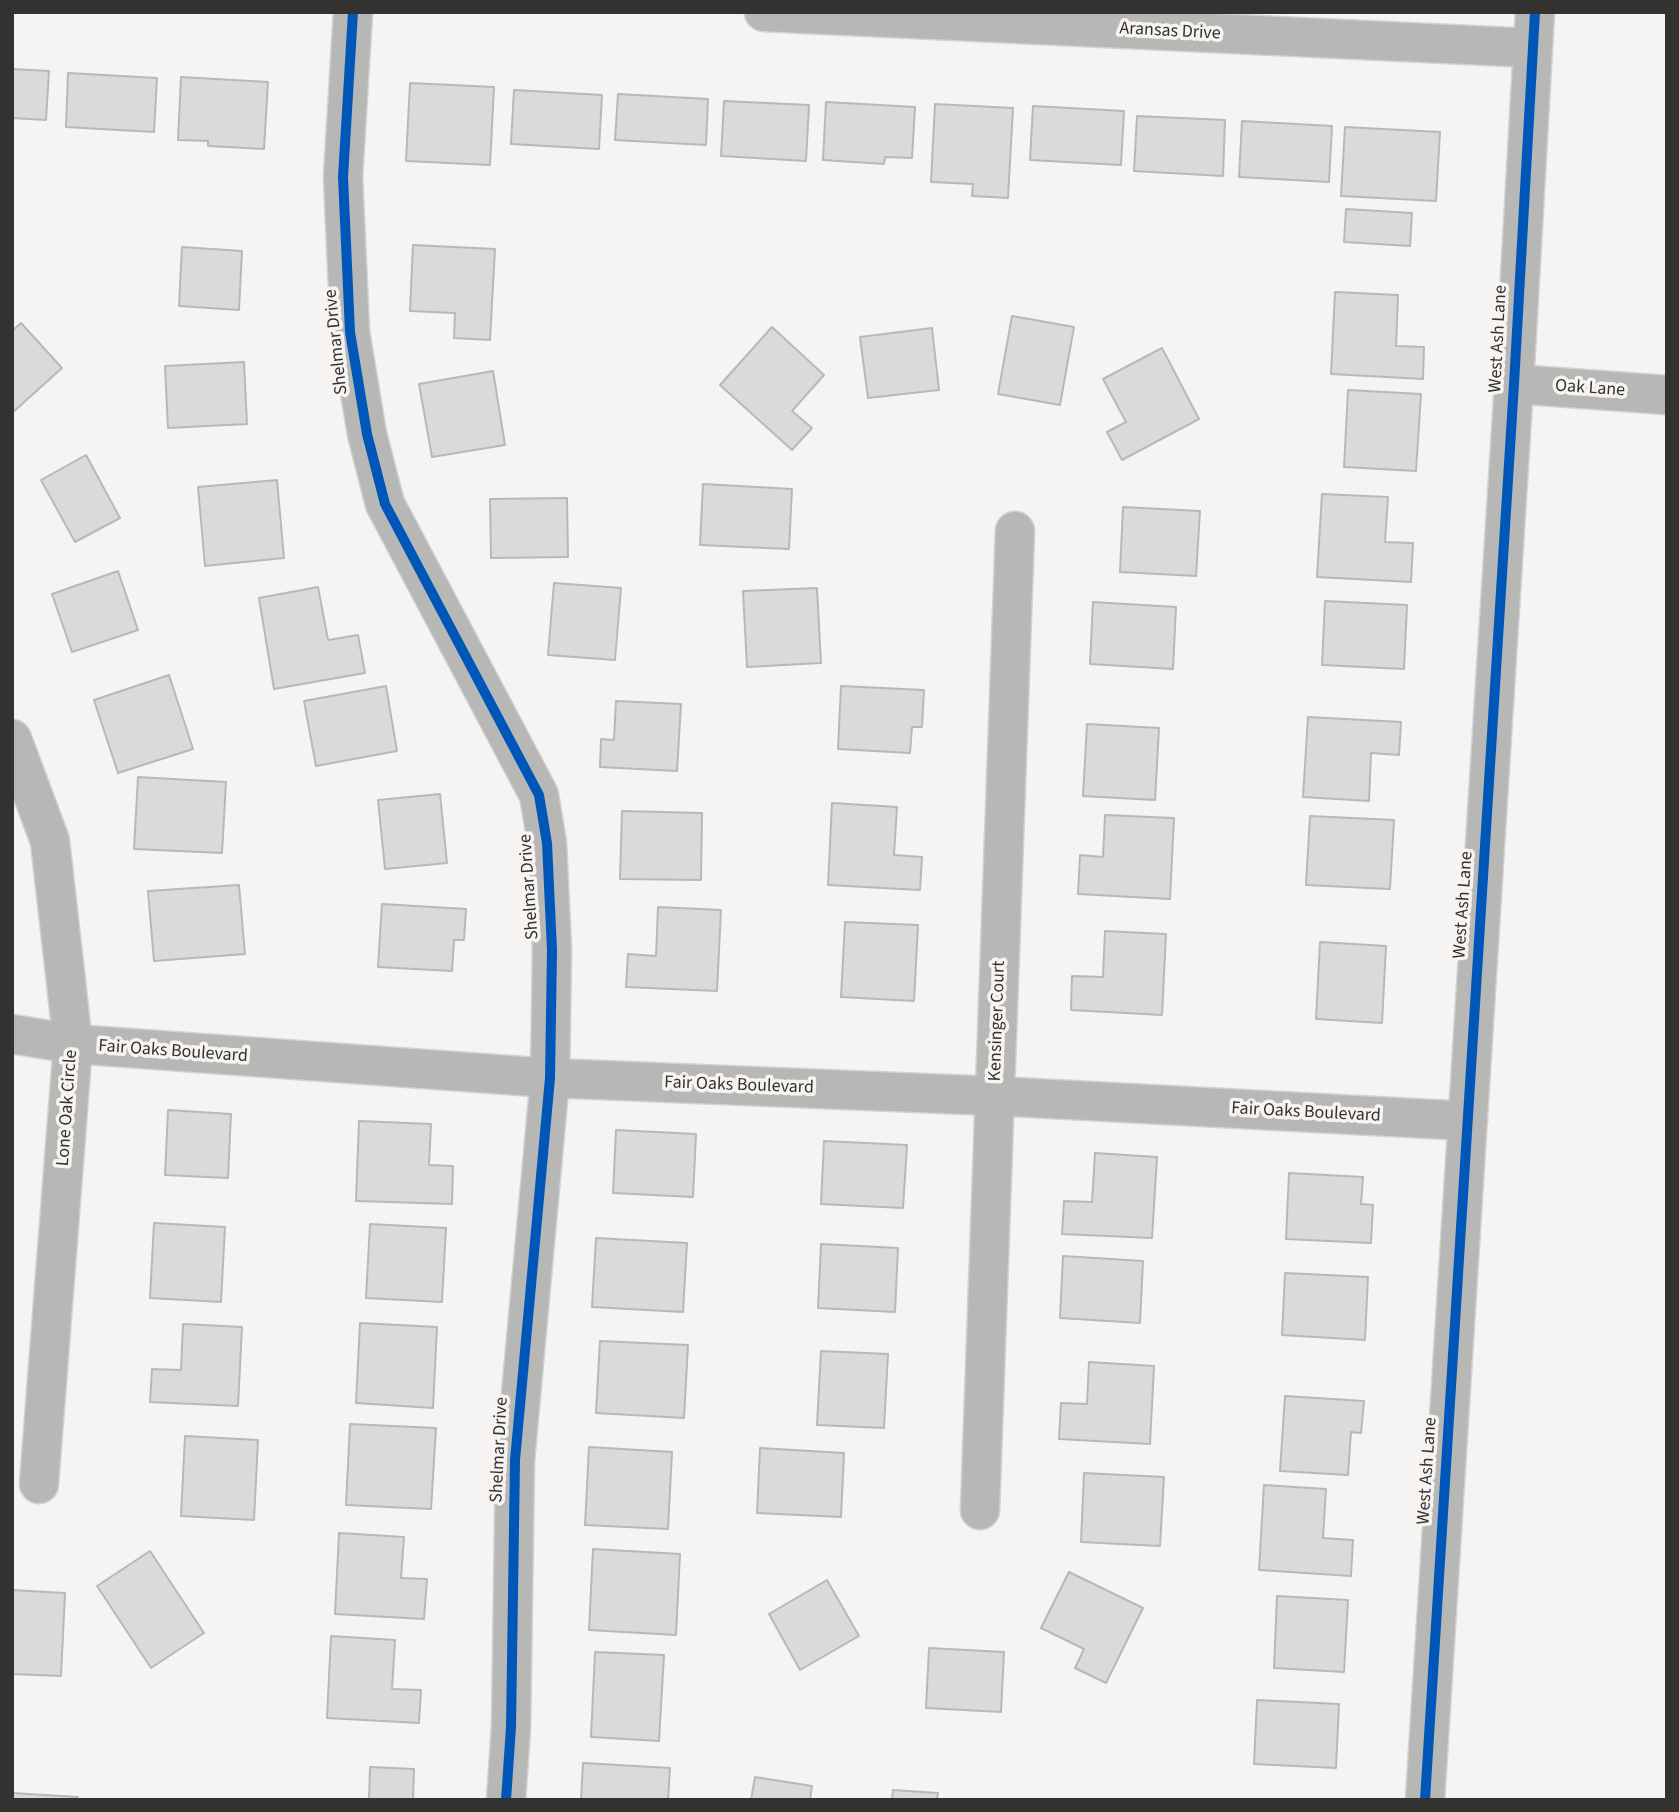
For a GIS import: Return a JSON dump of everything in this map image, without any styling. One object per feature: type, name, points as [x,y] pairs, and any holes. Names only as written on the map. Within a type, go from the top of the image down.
[{"type":"street","name":"Shelmar Drive","points":[[353,12],[343,177],[350,332],[367,434],[385,504],[539,795],[547,843],[552,950],[551,1078],[515,1460],[511,1727],[506,1800]]},
{"type":"street","name":"Aransas Drive","points":[[780,13],[1534,30]]},
{"type":"street","name":"West Ash Lane","points":[[1425,1800],[1534,30]]},
{"type":"street","name":"Oak Lane","points":[[1514,384],[1667,395]]},
{"type":"street","name":"Kensinger Court","points":[[980,1510],[1015,531]]},
{"type":"street","name":"Lone Oak Circle","points":[[12,739],[50,841],[73,1044],[39,1484]]},
{"type":"street","name":"Fair Oaks Boulevard","points":[[12,1034],[73,1044],[551,1078],[995,1096],[1468,1121]]},
{"type":"building","points":[[12,69],[49,71],[46,120],[12,118]]},
{"type":"building","points":[[68,73],[157,78],[154,132],[66,127]]},
{"type":"building","points":[[181,77],[268,82],[264,149],[208,146],[208,141],[178,140]]},
{"type":"building","points":[[410,83],[494,87],[490,165],[406,161]]},
{"type":"building","points":[[514,90],[602,95],[599,149],[511,144]]},
{"type":"building","points":[[618,94],[708,99],[706,145],[615,140]]},
{"type":"building","points":[[724,101],[809,105],[806,161],[721,156]]},
{"type":"building","points":[[826,102],[915,107],[912,158],[885,157],[884,164],[823,160]]},
{"type":"building","points":[[935,104],[1013,108],[1008,198],[972,196],[973,184],[931,182]]},
{"type":"building","points":[[1033,106],[1124,111],[1121,165],[1030,160]]},
{"type":"building","points":[[1137,116],[1225,120],[1223,176],[1134,171]]},
{"type":"building","points":[[1242,121],[1332,126],[1329,182],[1239,177]]},
{"type":"building","points":[[1345,127],[1440,132],[1436,201],[1341,196]]},
{"type":"building","points":[[1346,209],[1412,213],[1410,246],[1344,242]]},
{"type":"building","points":[[413,245],[495,249],[490,340],[454,338],[455,313],[410,311]]},
{"type":"building","points":[[182,247],[242,251],[239,310],[179,306]]},
{"type":"building","points":[[1335,292],[1398,295],[1396,346],[1424,347],[1423,379],[1331,374]]},
{"type":"building","points":[[1012,316],[1074,327],[1060,405],[998,394]]},
{"type":"building","points":[[21,323],[62,368],[12,413],[12,331]]},
{"type":"building","points":[[772,327],[824,375],[792,411],[812,428],[792,450],[720,385]]},
{"type":"building","points":[[932,328],[939,390],[868,398],[860,337]]},
{"type":"building","points":[[1162,348],[1199,419],[1122,460],[1107,432],[1126,422],[1103,379]]},
{"type":"building","points":[[244,362],[247,424],[168,428],[165,366]]},
{"type":"building","points":[[493,371],[505,445],[432,457],[419,384]]},
{"type":"building","points":[[1348,390],[1421,394],[1416,471],[1344,467]]},
{"type":"building","points":[[86,455],[120,518],[75,542],[41,480]]},
{"type":"building","points":[[277,480],[284,558],[205,566],[198,487]]},
{"type":"building","points":[[703,484],[792,489],[789,549],[700,545]]},
{"type":"building","points":[[1322,494],[1388,497],[1385,542],[1413,543],[1411,582],[1317,577]]},
{"type":"building","points":[[567,498],[568,557],[491,558],[490,499]]},
{"type":"building","points":[[1123,507],[1200,511],[1196,576],[1120,572]]},
{"type":"building","points":[[118,571],[138,630],[72,652],[52,594]]},
{"type":"building","points":[[554,583],[621,588],[615,660],[548,655]]},
{"type":"building","points":[[318,587],[328,640],[358,635],[365,673],[274,689],[259,598]]},
{"type":"building","points":[[817,588],[821,663],[747,667],[743,591]]},
{"type":"building","points":[[1325,601],[1407,605],[1404,669],[1322,665]]},
{"type":"building","points":[[1093,602],[1176,607],[1173,669],[1090,664]]},
{"type":"building","points":[[169,675],[193,749],[118,773],[94,700]]},
{"type":"building","points":[[386,686],[397,751],[316,766],[304,701]]},
{"type":"building","points":[[841,686],[924,690],[922,727],[912,727],[910,753],[838,749]]},
{"type":"building","points":[[616,701],[681,704],[677,771],[600,767],[601,739],[614,740]]},
{"type":"building","points":[[1308,717],[1401,722],[1399,755],[1371,753],[1369,801],[1303,797]]},
{"type":"building","points":[[1087,724],[1159,728],[1155,800],[1083,796]]},
{"type":"building","points":[[138,777],[226,782],[222,853],[134,849]]},
{"type":"building","points":[[440,794],[447,863],[385,869],[378,800]]},
{"type":"building","points":[[832,803],[897,807],[894,855],[922,857],[920,890],[828,885]]},
{"type":"building","points":[[622,811],[702,813],[701,880],[620,879]]},
{"type":"building","points":[[1105,815],[1174,818],[1170,899],[1078,894],[1080,855],[1103,857]]},
{"type":"building","points":[[1310,816],[1394,820],[1390,889],[1306,885]]},
{"type":"building","points":[[239,885],[245,954],[154,961],[148,891]]},
{"type":"building","points":[[382,904],[466,909],[464,940],[454,940],[452,971],[378,967]]},
{"type":"building","points":[[658,907],[721,910],[717,991],[626,987],[628,954],[656,956]]},
{"type":"building","points":[[845,922],[918,925],[914,1001],[841,997]]},
{"type":"building","points":[[1105,931],[1166,934],[1162,1015],[1071,1010],[1072,976],[1103,977]]},
{"type":"building","points":[[1320,942],[1386,946],[1382,1023],[1316,1019]]},
{"type":"building","points":[[168,1110],[231,1114],[228,1178],[165,1175]]},
{"type":"building","points":[[359,1121],[431,1124],[429,1165],[453,1166],[452,1204],[356,1201]]},
{"type":"building","points":[[616,1130],[696,1134],[693,1197],[613,1193]]},
{"type":"building","points":[[824,1141],[907,1145],[903,1208],[821,1204]]},
{"type":"building","points":[[1095,1153],[1157,1157],[1152,1238],[1062,1234],[1064,1201],[1092,1202]]},
{"type":"building","points":[[1289,1173],[1363,1177],[1361,1204],[1373,1205],[1371,1243],[1286,1239]]},
{"type":"building","points":[[154,1223],[225,1227],[221,1302],[150,1298]]},
{"type":"building","points":[[370,1224],[446,1228],[442,1302],[366,1298]]},
{"type":"building","points":[[596,1238],[687,1243],[683,1312],[592,1307]]},
{"type":"building","points":[[821,1244],[898,1248],[895,1312],[818,1308]]},
{"type":"building","points":[[1063,1256],[1143,1261],[1140,1323],[1060,1318]]},
{"type":"building","points":[[1285,1273],[1368,1277],[1365,1340],[1282,1335]]},
{"type":"building","points":[[360,1323],[437,1327],[433,1408],[356,1403]]},
{"type":"building","points":[[183,1324],[242,1327],[238,1406],[150,1402],[152,1369],[181,1370]]},
{"type":"building","points":[[600,1341],[688,1345],[684,1418],[596,1413]]},
{"type":"building","points":[[821,1351],[888,1354],[884,1428],[817,1425]]},
{"type":"building","points":[[1089,1362],[1154,1366],[1150,1444],[1059,1439],[1061,1403],[1087,1404]]},
{"type":"building","points":[[1285,1396],[1364,1401],[1361,1433],[1351,1432],[1348,1475],[1280,1471]]},
{"type":"building","points":[[350,1424],[436,1428],[431,1509],[346,1505]]},
{"type":"building","points":[[185,1436],[258,1440],[254,1520],[181,1516]]},
{"type":"building","points":[[589,1447],[672,1452],[668,1529],[585,1525]]},
{"type":"building","points":[[760,1448],[844,1453],[841,1517],[757,1513]]},
{"type":"building","points":[[1084,1473],[1164,1477],[1160,1546],[1081,1542]]},
{"type":"building","points":[[1264,1485],[1326,1489],[1323,1538],[1353,1540],[1351,1576],[1259,1570]]},
{"type":"building","points":[[339,1533],[404,1537],[401,1578],[427,1579],[424,1619],[335,1614]]},
{"type":"building","points":[[593,1549],[680,1554],[676,1635],[589,1630]]},
{"type":"building","points":[[150,1551],[204,1633],[151,1668],[97,1586]]},
{"type":"building","points":[[1069,1572],[1143,1608],[1106,1683],[1075,1668],[1084,1649],[1041,1628]]},
{"type":"building","points":[[827,1580],[859,1636],[800,1670],[769,1614]]},
{"type":"building","points":[[12,1590],[65,1593],[61,1676],[12,1674]]},
{"type":"building","points":[[1277,1596],[1348,1600],[1344,1672],[1274,1668]]},
{"type":"building","points":[[331,1636],[395,1640],[392,1689],[421,1690],[419,1723],[327,1718]]},
{"type":"building","points":[[929,1648],[1004,1652],[1001,1712],[926,1708]]},
{"type":"building","points":[[595,1652],[664,1655],[659,1741],[591,1737]]},
{"type":"building","points":[[1257,1700],[1339,1704],[1336,1768],[1254,1764]]},
{"type":"building","points":[[583,1763],[670,1768],[668,1800],[581,1800]]},
{"type":"building","points":[[370,1767],[414,1769],[413,1800],[369,1800]]},
{"type":"building","points":[[755,1777],[812,1786],[810,1800],[751,1800]]},
{"type":"building","points":[[893,1790],[938,1793],[937,1800],[892,1800]]},
{"type":"building","points":[[12,1793],[78,1797],[77,1800],[12,1800]]},
{"type":"cycle path","points":[[353,12],[343,177],[350,332],[367,434],[385,504],[539,795],[547,843],[552,950],[550,1078],[515,1460],[511,1727],[506,1800]]},
{"type":"cycle path","points":[[1425,1800],[1535,12]]}]
